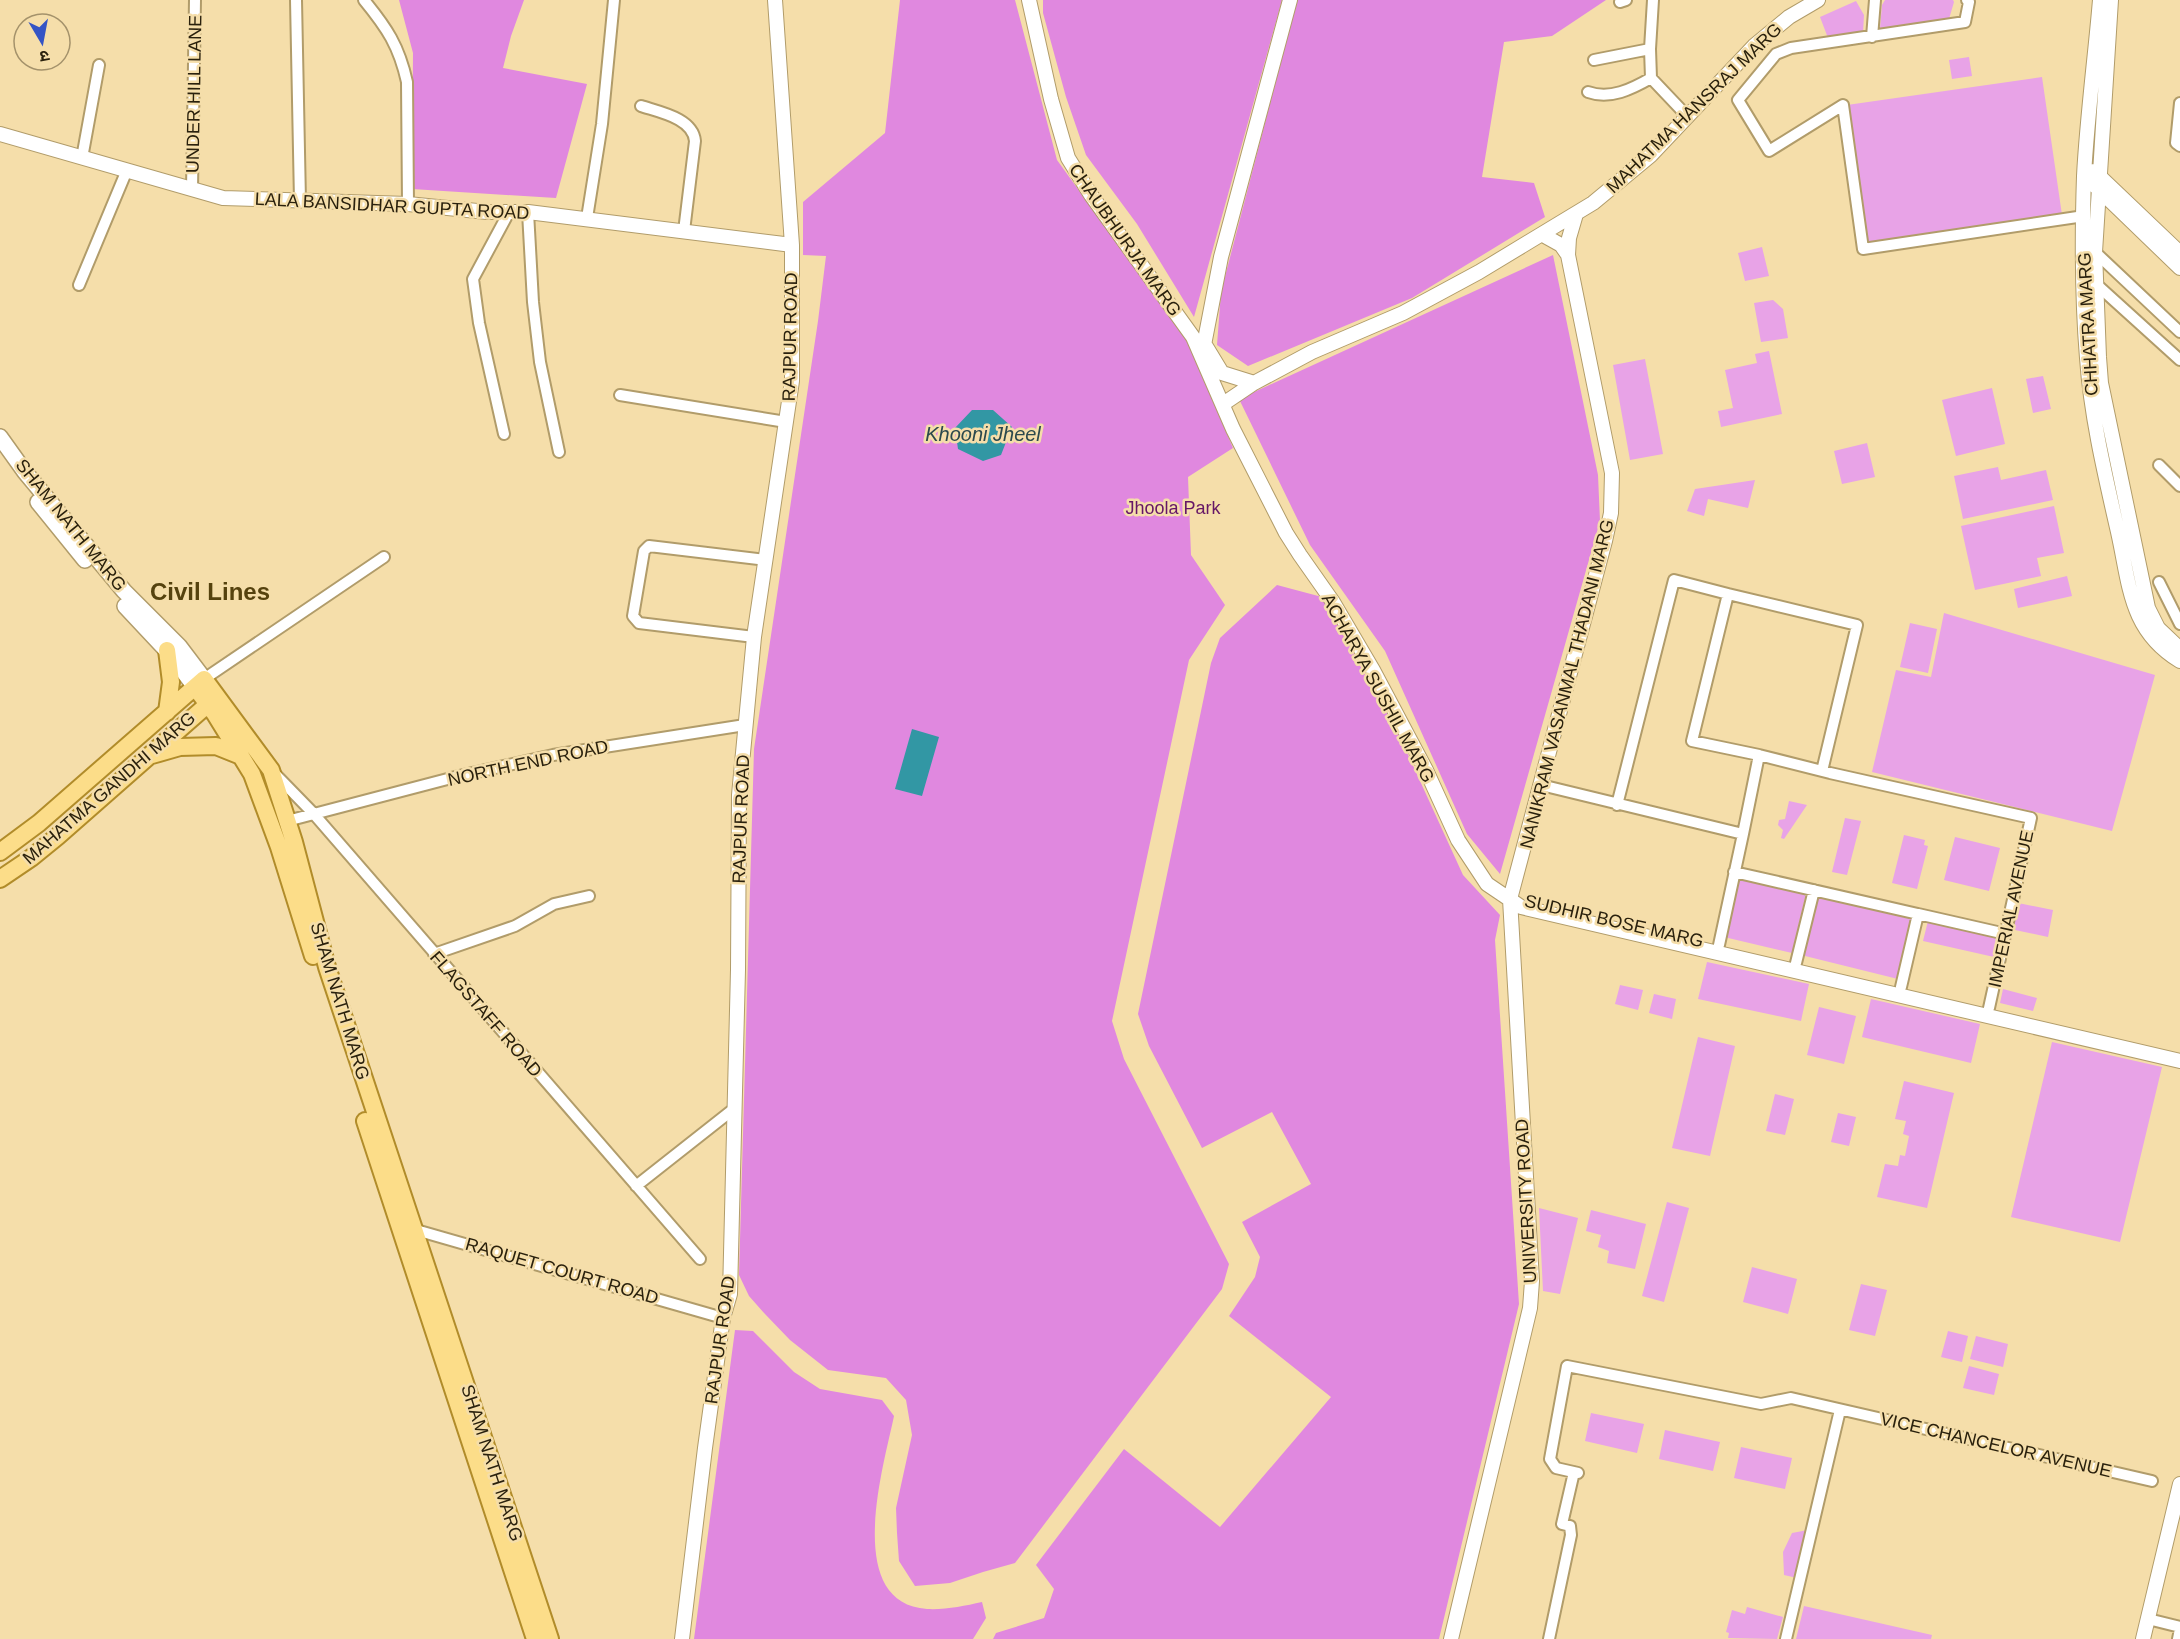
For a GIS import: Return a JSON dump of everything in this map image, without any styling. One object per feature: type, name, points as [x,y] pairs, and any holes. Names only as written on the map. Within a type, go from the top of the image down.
[{"type":"main road","name":"SHAM NATH MARG","points":[[0,437],[25,472],[124,591],[179,646],[212,700],[271,770],[327,967],[444,1358],[535,1639]]},
{"type":"main road","name":"SHAM NATH MARG","points":[[0,454],[111,590],[200,683]]},
{"type":"main road","points":[[166,712],[171,682],[167,650]]},
{"type":"main road","name":"MAHATMA GANDHI MARG","points":[[0,852],[39,823],[200,683]]},
{"type":"main road","name":"SHAM NATH MARG","points":[[212,700],[252,774],[279,847],[406,1228],[550,1639]]},
{"type":"main road","name":"MAHATMA GANDHI MARG","points":[[0,879],[58,836],[212,700]]},
{"type":"main road","points":[[148,756],[180,747],[216,746],[241,756]]},
{"type":"street","name":"UNDER HILL LANE","points":[[192,189],[195,0]]},
{"type":"street","points":[[296,0],[300,201]]},
{"type":"street","points":[[364,0],[386,26],[403,63],[407,82],[408,204]]},
{"type":"street","points":[[588,218],[602,124],[614,0]]},
{"type":"street","name":"RAJPUR ROAD","points":[[682,1639],[723,1318],[730,1294],[739,795],[754,637],[792,381],[792,245],[775,0]]},
{"type":"street","name":"CHAUBHURJA MARG","points":[[1029,0],[1051,99],[1068,158],[1091,195],[1199,341]]},
{"type":"street","points":[[1254,383],[1222,373],[1199,341],[1290,0]]},
{"type":"street","points":[[1653,0],[1651,78],[1688,117]]},
{"type":"street","name":"MAHATMA HANSRAJ MARG","points":[[1223,404],[1254,383],[1312,351],[1403,313],[1479,272],[1576,214],[1617,184],[1651,154],[1754,46],[1789,17],[1818,0]]},
{"type":"street","points":[[1872,37],[1875,0]]},
{"type":"street","points":[[1967,0],[1969,2],[1965,22],[1791,48],[1776,54],[1738,100],[1769,151],[1843,105],[1863,249],[2084,216]]},
{"type":"street","name":"CHHATRA MARG","points":[[2100,0],[2091,176],[2102,383],[2142,582],[2151,616],[2164,635],[2180,649]]},
{"type":"street","name":"CHHATRA MARG","points":[[2111,0],[2091,176],[2084,216],[2084,288],[2090,393],[2108,492],[2138,618],[2153,641],[2180,661]]},
{"type":"street","points":[[1594,60],[1650,49]]},
{"type":"street","points":[[82,158],[99,65]]},
{"type":"street","points":[[1588,92],[1598,95],[1622,92],[1651,78]]},
{"type":"street","points":[[2179,143],[2180,103]]},
{"type":"street","points":[[641,106],[675,118],[694,134],[684,231]]},
{"type":"street","name":"LALA BANSIDHAR GUPTA ROAD","points":[[0,134],[223,198],[408,204],[487,212],[528,212],[792,245]]},
{"type":"street","points":[[79,285],[127,170]]},
{"type":"street","points":[[2091,176],[2180,253]]},
{"type":"street","points":[[2091,176],[2180,268]]},
{"type":"street","points":[[504,434],[479,323],[473,279],[509,212]]},
{"type":"street","points":[[528,212],[533,302],[540,362],[559,452]]},
{"type":"street","points":[[1568,255],[1569,238],[1576,214]]},
{"type":"street","points":[[1543,235],[1560,245],[1568,255]]},
{"type":"street","points":[[2095,252],[2180,332]]},
{"type":"street","name":"NANIKRAM VASANMAL THADANI MARG","points":[[1510,899],[1611,513],[1612,473],[1568,255]]},
{"type":"street","points":[[2096,284],[2180,360]]},
{"type":"street","name":"ACHARYA SUSHIL MARG","points":[[1199,341],[1233,429],[1286,533],[1333,602],[1373,670],[1426,770],[1458,840],[1487,885],[1510,899]]},
{"type":"street","points":[[620,395],[786,422]]},
{"type":"street","points":[[2159,465],[2180,486]]},
{"type":"street","points":[[2108,492],[2123,489]]},
{"type":"street","points":[[754,637],[639,623],[633,616],[644,551],[649,546],[766,560]]},
{"type":"street","points":[[200,683],[384,557]]},
{"type":"street","points":[[1617,805],[1674,580],[1857,625],[1822,771],[1692,741],[1728,594]]},
{"type":"street","points":[[2159,582],[2180,624]]},
{"type":"street","name":"NORTH END ROAD","points":[[287,821],[459,776],[553,755],[745,725]]},
{"type":"street","points":[[1719,945],[1759,755]]},
{"type":"street","name":"FLAGSTAFF ROAD","points":[[271,770],[313,813],[700,1259]]},
{"type":"street","name":"IMPERIAL AVENUE","points":[[1822,771],[2031,818],[1990,1004]]},
{"type":"street","points":[[1541,785],[1743,834]]},
{"type":"street","points":[[1734,872],[2006,934]]},
{"type":"street","points":[[1796,963],[1814,890]]},
{"type":"street","points":[[435,954],[515,926],[554,904],[589,896]]},
{"type":"street","name":"SUDHIR BOSE MARG","points":[[1510,899],[1522,898],[1901,987],[1990,1004],[2180,1053]]},
{"type":"street","name":"SUDHIR BOSE MARG","points":[[1510,899],[1521,907],[2180,1061]]},
{"type":"street","name":"UNIVERSITY ROAD","points":[[1451,1639],[1530,1308],[1532,1281],[1510,899]]},
{"type":"street","points":[[1901,987],[1918,914]]},
{"type":"street","points":[[636,1186],[735,1108]]},
{"type":"street","name":"RAQUET COURT ROAD","points":[[406,1228],[723,1318]]},
{"type":"street","name":"VICE CHANCELOR AVENUE","points":[[1549,1639],[1571,1535],[1570,1526],[1562,1524],[1576,1473],[1556,1468],[1550,1459],[1568,1366],[1761,1404],[1791,1398],[2152,1481]]},
{"type":"street","points":[[1786,1639],[1840,1410]]},
{"type":"street","points":[[2143,1639],[2180,1484]]},
{"type":"street","points":[[2148,1619],[2180,1628],[2178,1639]]},
{"type":"shaded area","points":[[1885,0],[1953,0],[1954,2],[1949,19],[1880,28],[1882,5]]},
{"type":"shaded area","points":[[1856,1],[1864,15],[1863,33],[1828,38],[1820,17]]},
{"type":"shaded area","points":[[1969,57],[1972,76],[1952,79],[1949,60]]},
{"type":"shaded area","points":[[2042,77],[2062,215],[1868,244],[1847,105]]},
{"type":"shaded area","points":[[1762,247],[1769,276],[1745,281],[1738,253]]},
{"type":"shaded area","points":[[1773,300],[1783,309],[1788,338],[1761,342],[1754,303]]},
{"type":"shaded area","points":[[1769,351],[1782,414],[1721,427],[1718,411],[1733,408],[1725,370],[1757,363],[1755,354]]},
{"type":"shaded area","points":[[1645,359],[1663,454],[1630,460],[1613,365]]},
{"type":"shaded area","points":[[2043,376],[2051,409],[2033,413],[2026,379]]},
{"type":"shaded area","points":[[1992,388],[2005,444],[1956,456],[1942,400]]},
{"type":"shaded area","points":[[1867,443],[1875,477],[1842,484],[1834,451]]},
{"type":"shaded area","points":[[1998,467],[2001,480],[2046,470],[2053,500],[1963,519],[1954,476]]},
{"type":"shaded area","points":[[1755,480],[1748,508],[1708,499],[1704,516],[1687,511],[1695,489]]},
{"type":"shaded area","points":[[2054,506],[2064,553],[2037,558],[2041,576],[1975,590],[1961,526]]},
{"type":"shaded area","points":[[2067,576],[2072,596],[2018,608],[2014,589]]},
{"type":"shaded area","points":[[1944,613],[2155,675],[2112,831],[1872,772],[1896,670],[1931,677]]},
{"type":"shaded area","points":[[1910,623],[1937,629],[1928,673],[1900,667]]},
{"type":"shaded area","points":[[1789,801],[1807,805],[1784,839],[1781,838],[1783,830],[1778,825],[1779,820],[1785,819]]},
{"type":"shaded area","points":[[1845,818],[1861,821],[1847,875],[1832,872]]},
{"type":"shaded area","points":[[1904,835],[1925,840],[1924,845],[1928,846],[1917,889],[1892,883]]},
{"type":"shaded area","points":[[1955,837],[2000,848],[1989,891],[1944,880]]},
{"type":"shaded area","points":[[1737,878],[1806,893],[1792,953],[1724,937]]},
{"type":"shaded area","points":[[1822,898],[1913,919],[1898,979],[1801,955],[1815,899]]},
{"type":"shaded area","points":[[2018,903],[2053,910],[2048,937],[2015,930],[2014,920]]},
{"type":"shaded area","points":[[1928,921],[1999,937],[1994,957],[1923,941]]},
{"type":"shaded area","points":[[1707,962],[1809,984],[1801,1021],[1698,999]]},
{"type":"shaded area","points":[[1620,985],[1643,990],[1638,1010],[1615,1004]]},
{"type":"shaded area","points":[[2003,989],[2037,998],[2033,1011],[2000,1003]]},
{"type":"shaded area","points":[[1654,994],[1676,999],[1672,1019],[1649,1013]]},
{"type":"shaded area","points":[[1871,999],[1980,1024],[1971,1063],[1862,1037]]},
{"type":"shaded area","points":[[1819,1007],[1856,1016],[1844,1064],[1807,1055]]},
{"type":"shaded area","points":[[1698,1037],[1735,1046],[1710,1156],[1672,1148]]},
{"type":"shaded area","points":[[2052,1042],[2162,1067],[2120,1242],[2011,1217]]},
{"type":"shaded area","points":[[1904,1081],[1954,1093],[1927,1208],[1877,1197],[1885,1164],[1898,1166],[1900,1155],[1905,1156],[1909,1136],[1903,1134],[1906,1121],[1895,1119]]},
{"type":"shaded area","points":[[1775,1094],[1794,1099],[1785,1135],[1766,1131]]},
{"type":"shaded area","points":[[1838,1113],[1856,1117],[1849,1146],[1831,1142]]},
{"type":"shaded area","points":[[1667,1202],[1689,1208],[1664,1302],[1642,1296]]},
{"type":"shaded area","points":[[1539,1208],[1578,1218],[1560,1294],[1543,1291]]},
{"type":"shaded area","points":[[1591,1210],[1646,1224],[1635,1269],[1607,1263],[1609,1251],[1598,1247],[1601,1235],[1586,1231]]},
{"type":"shaded area","points":[[1752,1267],[1797,1279],[1788,1314],[1743,1302]]},
{"type":"shaded area","points":[[1861,1284],[1887,1290],[1875,1336],[1849,1330]]},
{"type":"shaded area","points":[[1948,1331],[1968,1336],[1962,1362],[1941,1357]]},
{"type":"shaded area","points":[[1976,1336],[2008,1344],[2003,1367],[1970,1359]]},
{"type":"shaded area","points":[[1969,1366],[1999,1374],[1994,1395],[1963,1388]]},
{"type":"shaded area","points":[[1591,1413],[1644,1424],[1637,1453],[1585,1441]]},
{"type":"shaded area","points":[[1665,1430],[1720,1442],[1713,1471],[1659,1459]]},
{"type":"shaded area","points":[[1741,1447],[1792,1458],[1785,1489],[1734,1478]]},
{"type":"shaded area","points":[[1808,1530],[1797,1578],[1784,1575],[1783,1552],[1792,1533]]},
{"type":"shaded area","points":[[1804,1606],[1932,1635],[1931,1639],[1796,1639]]},
{"type":"shaded area","points":[[1747,1607],[1783,1617],[1777,1639],[1728,1638],[1729,1633],[1726,1632],[1732,1610],[1745,1614]]},
{"type":"green space","points":[[399,0],[524,0],[503,68],[587,84],[556,198],[412,189],[413,53]]},
{"type":"green space","name":"Jhoola Park","points":[[900,0],[1015,0],[1057,160],[1187,340],[1233,448],[1188,477],[1191,555],[1225,605],[1189,660],[1112,1021],[1124,1059],[1229,1264],[1222,1289],[1015,1563],[950,1583],[915,1586],[899,1561],[897,1533],[896,1508],[912,1435],[906,1400],[886,1378],[828,1370],[790,1340],[765,1314],[749,1296],[739,1275],[754,749],[826,256],[803,255],[803,202],[885,133]]},
{"type":"green space","points":[[1043,0],[1282,0],[1194,317],[1137,224],[1086,155],[1066,97],[1043,13]]},
{"type":"green space","points":[[1297,0],[1606,0],[1552,36],[1504,42],[1482,177],[1534,183],[1545,217],[1412,298],[1248,366],[1217,345],[1221,292]]},
{"type":"green space","points":[[1553,255],[1598,475],[1600,521],[1500,874],[1467,834],[1385,651],[1310,545],[1239,399]]},
{"type":"green space","points":[[1277,585],[1322,597],[1399,735],[1463,875],[1500,915],[1495,940],[1519,1304],[1439,1639],[993,1639],[996,1633],[1044,1618],[1054,1589],[1036,1565],[1124,1449],[1220,1527],[1331,1397],[1229,1316],[1255,1277],[1260,1257],[1242,1222],[1311,1184],[1272,1112],[1202,1148],[1149,1046],[1138,1014],[1211,663],[1220,638]]},
{"type":"green space","points":[[735,1330],[753,1331],[794,1372],[820,1389],[882,1400],[894,1416],[883,1466],[875,1529],[877,1558],[885,1583],[901,1601],[927,1609],[982,1602],[986,1618],[973,1639],[694,1639]]},
{"type":"water","name":"Khooni Jheel","points":[[972,410],[993,410],[1012,427],[1001,455],[983,461],[958,449],[955,428]]},
{"type":"water","points":[[912,729],[939,737],[922,796],[895,789]]},
{"type":"district","name":"Civil Lines","points":[[210,591]]}]
